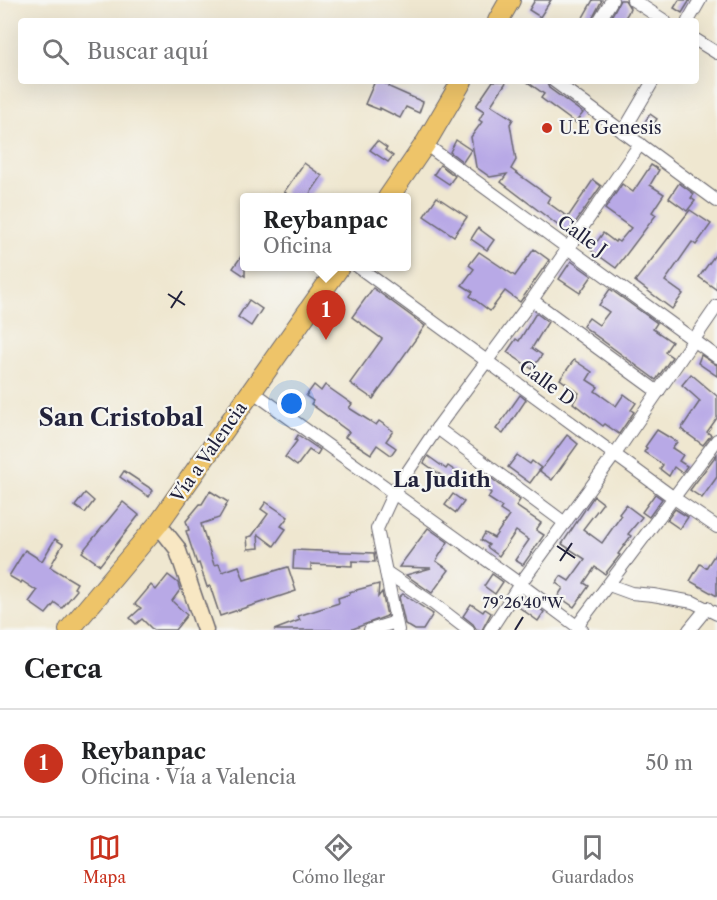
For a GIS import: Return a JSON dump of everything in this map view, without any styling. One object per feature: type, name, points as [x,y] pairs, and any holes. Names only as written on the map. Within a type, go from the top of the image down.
[{"type":"highway","points":[[500,18],[510,0]]},
{"type":"highway","points":[[391,193],[460,84]]},
{"type":"highway","name":"Vía a Valencia","points":[[69,630],[158,524],[337,271]]},
{"type":"main road","points":[[158,524],[177,548],[205,630]]},
{"type":"street","points":[[601,18],[612,0]]},
{"type":"street","points":[[633,0],[660,18]]},
{"type":"street","points":[[690,18],[700,0]]},
{"type":"street","points":[[699,42],[717,53]]},
{"type":"street","points":[[561,84],[717,201]]},
{"type":"street","points":[[623,132],[651,84]]},
{"type":"street","name":"Calle J","points":[[424,144],[717,357]]},
{"type":"street","points":[[370,630],[397,626],[377,529],[394,492],[437,428],[532,300],[640,144]]},
{"type":"street","name":"Calle D","points":[[362,271],[717,527]]},
{"type":"street","points":[[532,300],[658,392]]},
{"type":"street","points":[[490,630],[520,584],[615,454],[717,306]]},
{"type":"street","points":[[252,391],[520,584],[573,627],[609,585],[717,440]]},
{"type":"street","points":[[437,428],[565,523]]},
{"type":"street","points":[[386,572],[468,630]]},
{"type":"street","points":[[609,585],[631,593],[683,600],[712,611],[689,630]]},
{"type":"building","points":[[535,0],[551,0],[540,17],[529,10]]},
{"type":"building","points":[[593,0],[602,0],[593,18],[583,18]]},
{"type":"building","points":[[620,0],[625,0],[630,8],[625,18],[611,18]]},
{"type":"building","points":[[679,0],[690,0],[682,13],[674,8]]},
{"type":"building","points":[[374,84],[390,85],[389,87],[423,102],[419,113],[406,107],[400,118],[380,108],[380,110],[365,104]]},
{"type":"building","points":[[491,84],[505,84],[491,105],[513,119],[510,124],[516,160],[511,169],[550,197],[547,202],[568,217],[593,180],[601,186],[568,233],[501,182],[507,174],[490,177],[476,167],[471,137],[482,122],[479,120],[484,111],[476,106]]},
{"type":"building","points":[[530,84],[547,84],[549,88],[583,113],[575,123],[541,98],[544,94]]},
{"type":"building","points":[[650,114],[657,119],[649,131],[642,126]]},
{"type":"building","points":[[456,140],[471,150],[463,162],[450,152]]},
{"type":"building","points":[[377,141],[393,156],[388,162],[370,150]]},
{"type":"building","points":[[304,163],[322,176],[310,193],[284,192]]},
{"type":"building","points":[[440,165],[455,176],[449,184],[434,174]]},
{"type":"building","points":[[651,165],[659,170],[650,185],[664,194],[652,212],[656,215],[616,268],[591,250],[603,233],[615,242],[616,240],[619,242],[631,228],[605,209],[622,184],[633,192]]},
{"type":"building","points":[[679,183],[694,194],[691,198],[695,201],[687,211],[669,198]]},
{"type":"building","points":[[437,197],[467,217],[454,236],[424,216]]},
{"type":"building","points":[[690,210],[711,224],[696,245],[692,242],[665,281],[683,294],[672,309],[635,281]]},
{"type":"building","points":[[478,228],[494,240],[487,250],[471,239]]},
{"type":"building","points":[[534,249],[549,260],[520,302],[505,291],[490,311],[470,296],[473,292],[462,285],[474,269],[469,265],[479,252],[515,276]]},
{"type":"building","points":[[717,252],[717,290],[699,277]]},
{"type":"building","points":[[240,258],[240,271],[245,271],[245,276],[233,268]]},
{"type":"building","points":[[571,261],[592,276],[580,293],[559,279]]},
{"type":"building","points":[[373,288],[425,326],[373,399],[350,383],[382,339],[352,317]]},
{"type":"building","points":[[610,289],[657,323],[653,329],[672,342],[665,352],[672,357],[656,380],[583,326],[589,318],[599,325],[609,312],[599,305]]},
{"type":"building","points":[[249,300],[262,309],[251,326],[238,317]]},
{"type":"building","points":[[536,313],[548,322],[532,348],[542,355],[532,369],[507,352],[516,339],[519,341]]},
{"type":"building","points":[[701,355],[717,365],[717,376],[698,363]]},
{"type":"building","points":[[574,360],[592,372],[587,380],[598,387],[595,391],[616,406],[624,394],[636,403],[631,410],[634,412],[619,434],[605,424],[603,426],[573,403],[579,393],[560,379]]},
{"type":"building","points":[[691,374],[717,396],[717,418],[707,432],[711,435],[703,445],[681,429],[700,401],[682,385]]},
{"type":"building","points":[[314,385],[321,391],[325,385],[352,404],[349,408],[376,425],[379,421],[393,431],[386,441],[396,448],[391,455],[377,445],[371,454],[345,437],[349,432],[311,404],[313,401],[306,396]]},
{"type":"building","points":[[520,395],[526,400],[503,434],[496,429]]},
{"type":"building","points":[[657,430],[677,442],[672,448],[683,455],[679,461],[687,466],[682,473],[674,467],[669,476],[660,469],[663,465],[644,452]]},
{"type":"building","points":[[298,435],[320,450],[317,455],[309,450],[297,466],[285,457],[297,441],[295,440]]},
{"type":"building","points":[[567,435],[578,444],[552,480],[540,471]]},
{"type":"building","points":[[717,454],[717,477],[702,498],[690,490]]},
{"type":"building","points":[[517,455],[530,464],[532,461],[541,468],[530,483],[508,467]]},
{"type":"building","points":[[428,456],[446,469],[448,466],[461,475],[455,485],[424,463]]},
{"type":"building","points":[[124,471],[153,490],[149,497],[120,477]]},
{"type":"building","points":[[487,475],[520,500],[516,506],[541,523],[536,530],[544,535],[523,565],[515,560],[529,540],[516,531],[499,556],[481,540],[485,533],[494,538],[509,516],[500,510],[502,507],[488,498],[491,493],[480,484]]},
{"type":"building","points":[[210,491],[228,502],[219,518],[201,524],[214,565],[219,564],[222,572],[239,566],[244,580],[288,567],[296,591],[220,616],[210,586],[207,587],[199,563],[197,564],[186,531],[189,530],[186,521],[202,504]]},
{"type":"building","points":[[85,493],[94,501],[85,513],[75,506]]},
{"type":"building","points":[[453,494],[464,502],[456,513],[445,505]]},
{"type":"building","points":[[655,494],[662,499],[649,517],[642,512]]},
{"type":"building","points":[[594,496],[603,503],[583,529],[602,543],[626,505],[642,517],[628,534],[631,536],[605,574],[595,567],[584,583],[589,586],[574,607],[558,596],[563,588],[556,583],[561,576],[569,581],[585,559],[562,544]]},
{"type":"building","points":[[123,502],[139,515],[100,565],[82,552]]},
{"type":"building","points":[[266,502],[288,517],[281,526],[286,529],[274,546],[258,534],[259,548],[248,549],[247,537],[252,536],[268,514],[261,509]]},
{"type":"building","points":[[675,509],[688,517],[680,529],[667,520]]},
{"type":"building","points":[[428,528],[448,542],[436,561],[449,570],[432,593],[406,575],[431,568],[399,567]]},
{"type":"building","points":[[55,539],[63,544],[50,567],[77,583],[74,588],[77,590],[62,608],[55,603],[46,614],[29,602],[37,591],[9,576],[25,550],[42,561]]},
{"type":"building","points":[[294,550],[374,553],[375,562],[352,561],[352,566],[311,564],[311,570],[293,569]]},
{"type":"building","points":[[717,551],[717,596],[690,581],[700,564],[706,568]]},
{"type":"building","points":[[492,574],[503,582],[495,594],[484,586]]},
{"type":"building","points":[[168,575],[178,583],[180,590],[172,601],[187,615],[175,630],[153,630],[142,619],[136,624],[130,618],[141,608],[135,604],[151,585],[156,590]]},
{"type":"building","points":[[379,584],[378,597],[382,592],[387,616],[350,630],[274,630],[300,620],[298,616],[339,603],[338,598],[350,594],[349,592]]},
{"type":"building","points":[[403,594],[433,614],[423,630],[415,630],[405,624],[399,597]]},
{"type":"building","points":[[522,596],[544,612],[538,621],[516,605]]},
{"type":"building","points":[[471,604],[483,612],[485,609],[491,613],[482,630],[476,629],[463,616]]},
{"type":"place","name":"U.E Genesis","points":[[547,128]]},
{"type":"place","name":"Reybanpac","points":[[326,340]]},
{"type":"district","name":"San Cristobal","points":[[121,418]]},
{"type":"district","name":"La Judith","points":[[442,480]]}]
